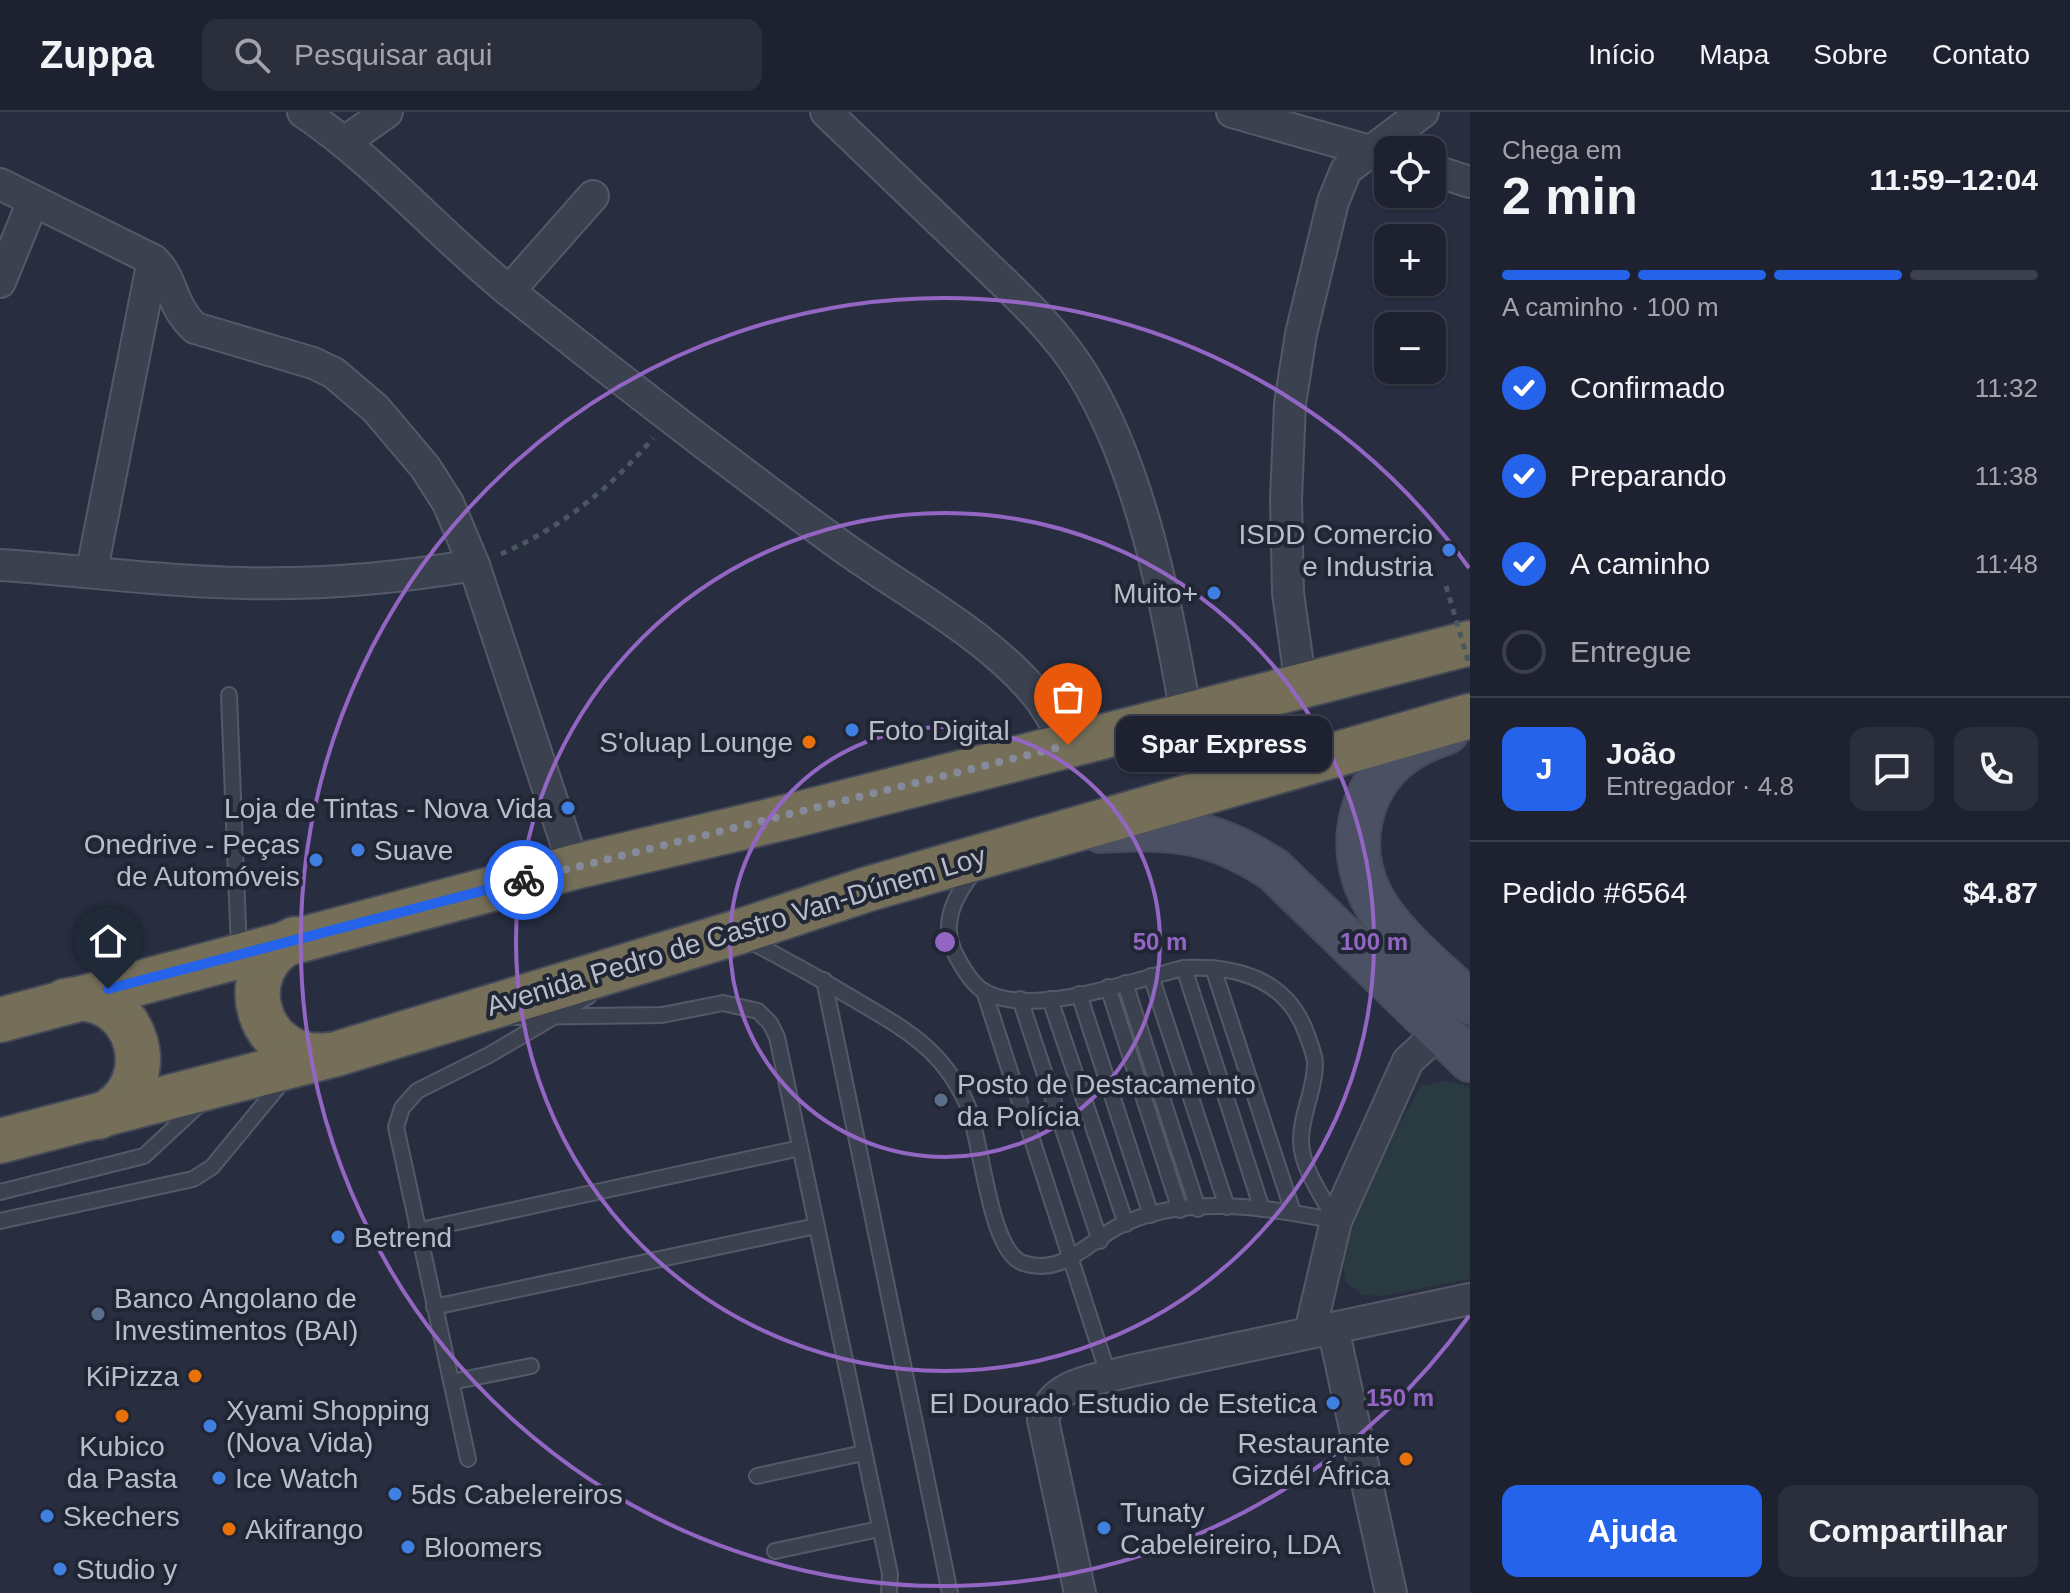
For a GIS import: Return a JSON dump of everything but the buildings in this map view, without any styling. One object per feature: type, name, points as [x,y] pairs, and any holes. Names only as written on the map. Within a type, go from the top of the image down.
[{"type":"highway","points":[[0,1020],[301,937],[1470,643]]},
{"type":"highway","name":"Avenida Pedro de Castro Van-Dúnem Loy","points":[[0,1141],[317,1058],[1001,850],[1464,722]]},
{"type":"highway","points":[[301,937],[283,945],[263,969],[257,988],[261,1018],[272,1036],[288,1048],[317,1058]]},
{"type":"highway","points":[[61,1002],[81,999],[102,1004],[125,1022],[135,1039],[138,1068],[133,1087],[113,1110],[96,1118]]},
{"type":"street","points":[[303,112],[346,141],[509,291],[822,532],[921,599],[1003,662],[1039,698],[1068,745]]},
{"type":"street","points":[[346,141],[387,112]]},
{"type":"street","points":[[826,112],[1012,290],[1051,332],[1082,373],[1115,439],[1141,515],[1177,662],[1186,715]]},
{"type":"street","points":[[1232,112],[1374,152]]},
{"type":"street","points":[[1397,136],[1423,112]]},
{"type":"street","points":[[1301,686],[1288,593],[1286,499],[1290,404],[1301,334],[1333,202],[1346,170],[1374,155]]},
{"type":"street","points":[[1446,174],[1470,182]]},
{"type":"street","points":[[0,184],[153,260],[162,268],[181,316],[195,328],[313,363],[358,391],[425,467],[448,503],[474,565],[574,867]]},
{"type":"street","points":[[509,291],[593,196]]},
{"type":"street","points":[[0,282],[33,201]]},
{"type":"street","points":[[92,570],[153,260]]},
{"type":"street","points":[[0,565],[214,582],[284,584],[409,576],[474,565]]},
{"type":"street","points":[[1464,722],[1412,747],[1380,777],[1361,809],[1359,863],[1372,897],[1460,1013],[1470,1060]]},
{"type":"street","points":[[1001,850],[1101,831],[1148,828],[1195,832],[1238,846],[1274,870],[1460,1013]]},
{"type":"street","points":[[1391,1593],[1322,1330],[1336,1221],[1408,1061],[1460,1013]]},
{"type":"street","points":[[1080,1593],[1043,1420],[1046,1407],[1056,1396],[1109,1377],[1470,1299]]},
{"type":"lane","points":[[229,695],[239,954]]},
{"type":"lane","points":[[1001,850],[974,870],[955,898],[947,918],[955,955],[984,991],[1109,1377]]},
{"type":"lane","points":[[735,933],[824,980],[914,1035],[948,1071],[967,1104],[1001,1240],[1021,1263],[1038,1265],[1072,1258],[1126,1224],[1151,1215],[1180,1210],[1227,1207],[1262,1209],[1336,1221]]},
{"type":"lane","points":[[468,1459],[397,1146],[396,1127],[402,1108],[417,1091],[489,1055],[654,956]]},
{"type":"lane","points":[[984,991],[1020,999],[1050,999],[1184,968],[1243,971],[1278,988],[1302,1022],[1315,1061],[1301,1143],[1306,1164],[1336,1221]]},
{"type":"lane","points":[[1184,968],[1262,1209]]},
{"type":"lane","points":[[1213,968],[1293,1212]]},
{"type":"lane","points":[[1151,976],[1227,1207]]},
{"type":"lane","points":[[824,980],[950,1593]]},
{"type":"lane","points":[[1125,983],[1198,1209]]},
{"type":"lane","points":[[1108,987],[1180,1210]]},
{"type":"lane","points":[[1079,994],[1151,1215]]},
{"type":"lane","points":[[1020,999],[1100,1241]]},
{"type":"lane","points":[[1050,999],[1126,1224]]},
{"type":"lane","points":[[456,1017],[662,1015],[723,1003],[758,1011],[770,1023],[777,1037],[890,1574],[889,1593]]},
{"type":"lane","points":[[0,1221],[193,1179],[212,1167],[317,1058]]},
{"type":"lane","points":[[0,1192],[144,1156],[221,1083]]},
{"type":"lane","points":[[416,1231],[800,1148]]},
{"type":"lane","points":[[434,1307],[816,1226]]},
{"type":"lane","points":[[451,1382],[531,1366]]},
{"type":"lane","points":[[757,1476],[863,1453]]},
{"type":"lane","points":[[775,1551],[879,1529]]},
{"type":"path","points":[[474,565],[531,541],[585,506],[627,469],[672,417]]},
{"type":"path","points":[[1446,586],[1470,667]]},
{"type":"shaded area","points":[[1446,1081],[1470,1087],[1470,1279],[1382,1296],[1363,1295],[1346,1283],[1341,1252],[1347,1213],[1421,1086]]},
{"type":"way so far","points":[[524,880],[1068,745]]},
{"type":"place","name":"ISDD Comercio e Industria","points":[[1449,550]]},
{"type":"place","name":"Muito+","points":[[1214,593]]},
{"type":"place","name":"Foto Digital","points":[[852,730]]},
{"type":"place","name":"S'oluap Lounge","points":[[809,742]]},
{"type":"place","name":"Spar Express","points":[[1068,745]]},
{"type":"place","name":"Loja de Tintas - Nova Vida","points":[[568,808]]},
{"type":"place","name":"Suave","points":[[358,850]]},
{"type":"place","name":"Onedrive - Peças de Automóveis","points":[[316,860]]},
{"type":"place","name":"Posto de Destacamento da Polícia","points":[[941,1100]]},
{"type":"place","name":"Betrend","points":[[338,1237]]},
{"type":"place","name":"Banco Angolano de Investimentos (BAI)","points":[[98,1314]]},
{"type":"place","name":"KiPizza","points":[[195,1376]]},
{"type":"place","name":"El Dourado Estudio de Estetica","points":[[1333,1403]]},
{"type":"place","name":"Kubico da Pasta","points":[[122,1416]]},
{"type":"place","name":"Xyami Shopping (Nova Vida)","points":[[210,1426]]},
{"type":"place","name":"Restaurante Gizdél África","points":[[1406,1459]]},
{"type":"place","name":"Ice Watch","points":[[219,1478]]},
{"type":"place","name":"5ds Cabelereiros","points":[[395,1494]]},
{"type":"place","name":"Skechers","points":[[47,1516]]},
{"type":"place","name":"Tunaty Cabeleireiro, LDA","points":[[1104,1528]]},
{"type":"place","name":"Akifrango","points":[[229,1529]]},
{"type":"place","name":"Bloomers","points":[[408,1547]]},
{"type":"place","name":"Studio y","points":[[60,1569]]},
{"type":"route","points":[[108,989],[524,880]]}]
